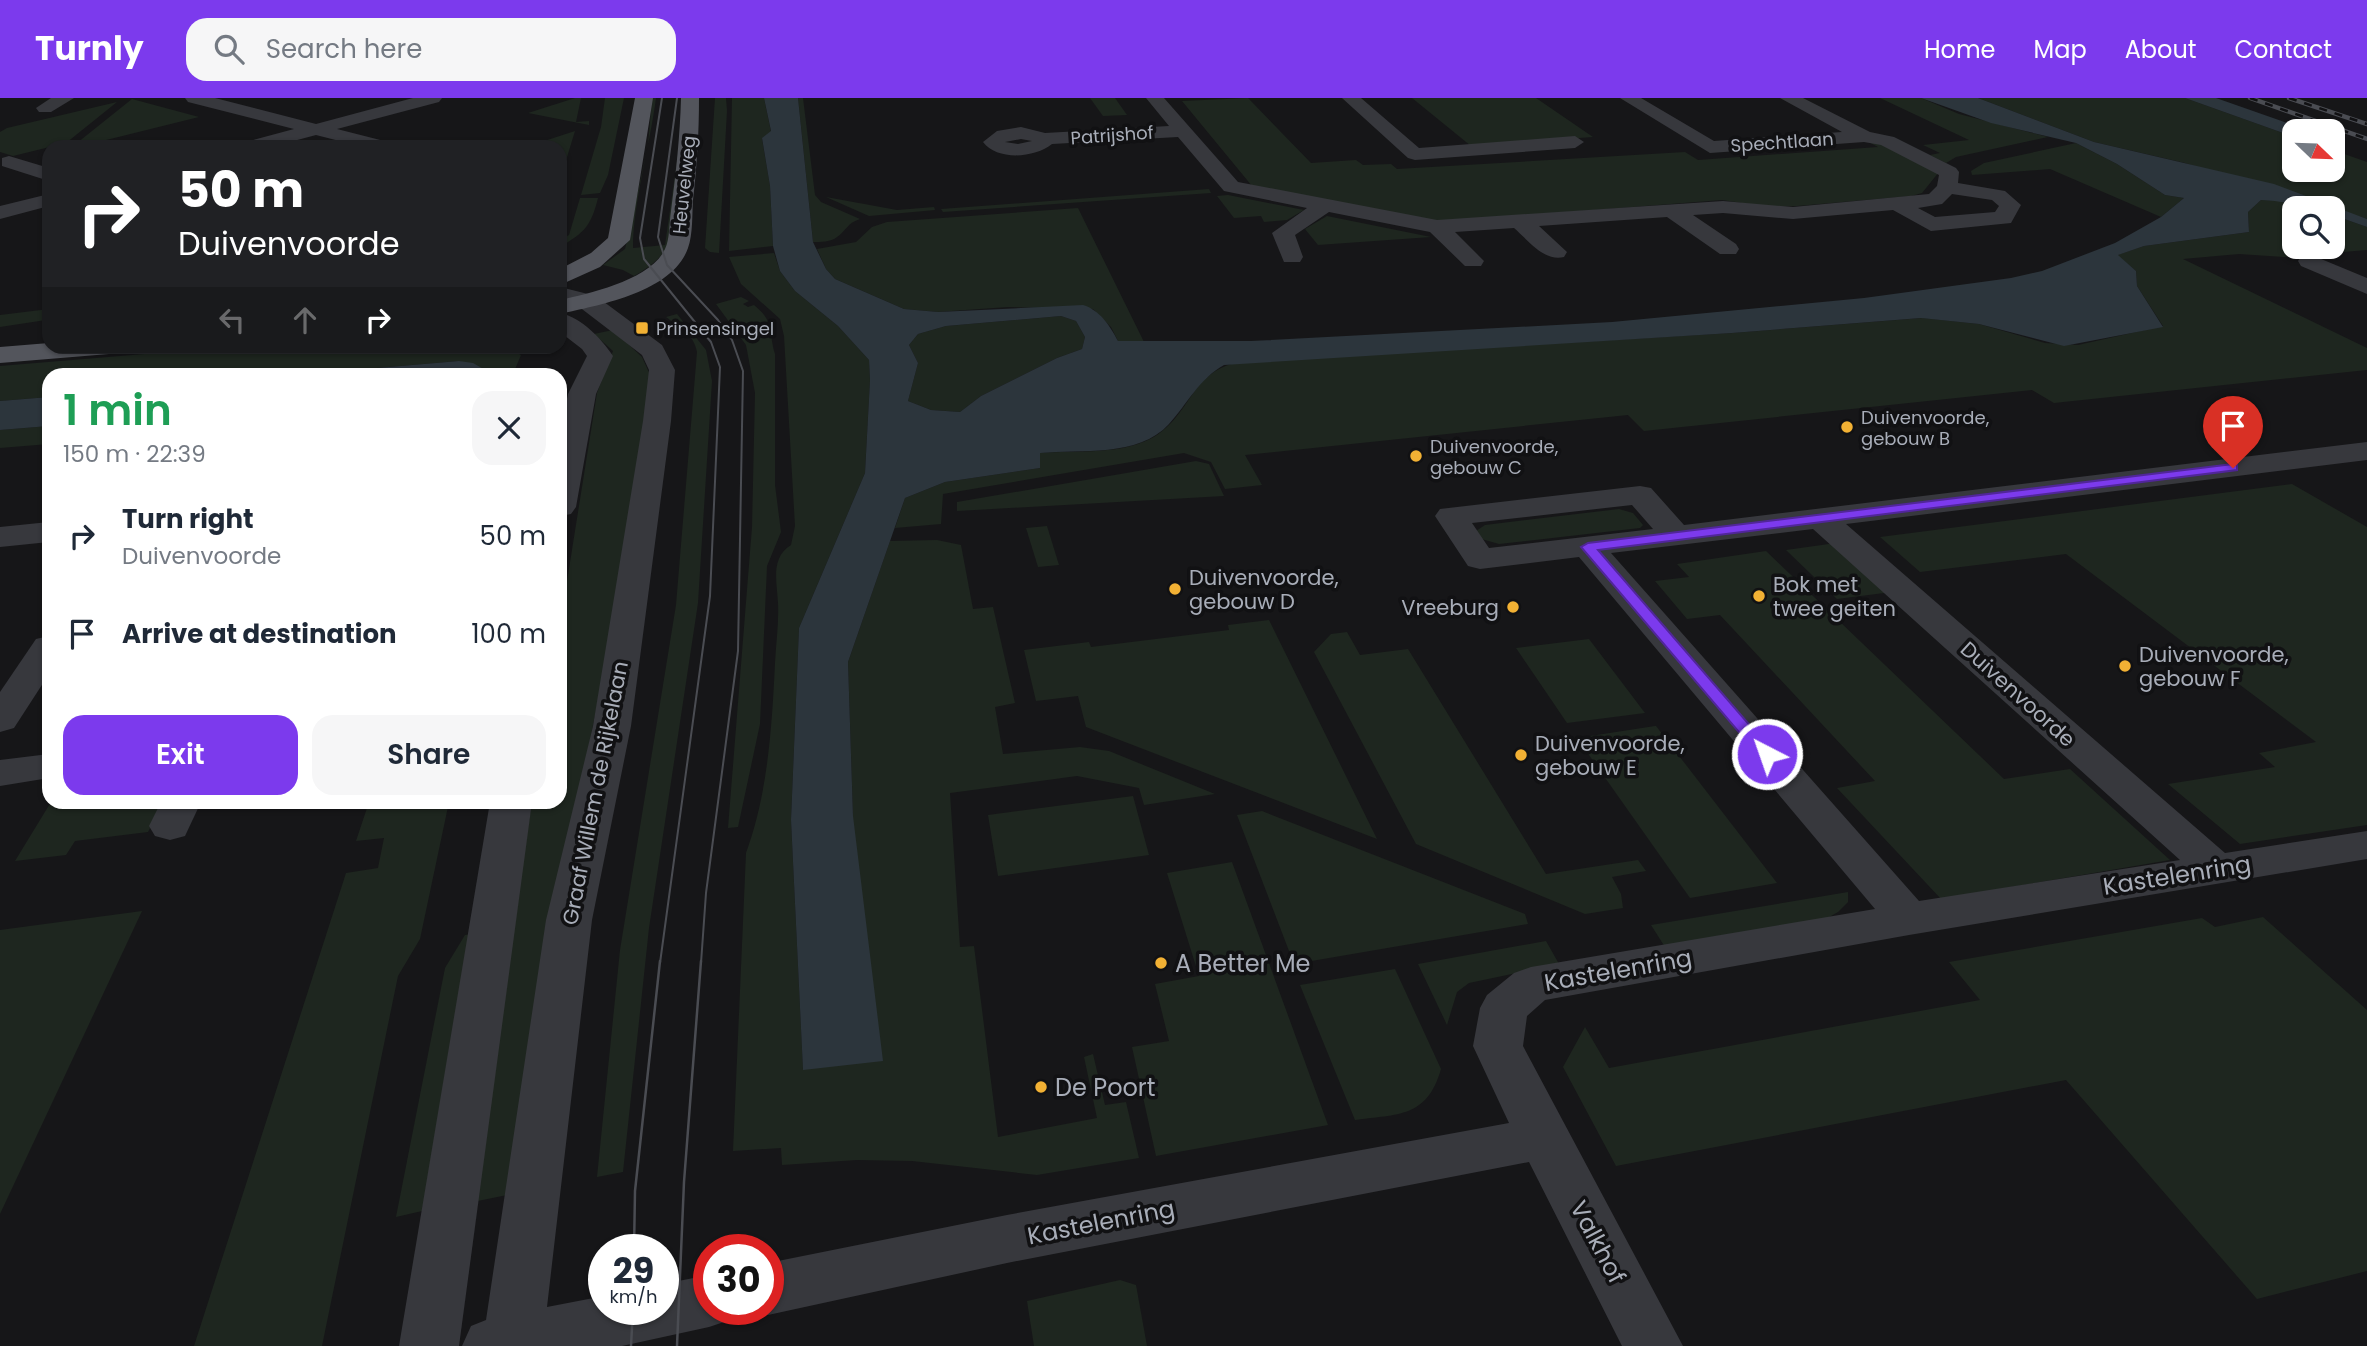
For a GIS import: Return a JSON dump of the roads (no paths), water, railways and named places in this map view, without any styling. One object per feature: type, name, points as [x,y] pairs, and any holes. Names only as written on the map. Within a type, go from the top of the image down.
[{"type":"main road","points":[[567,297],[588,266],[620,240],[644,98]]},
{"type":"main road","name":"Heuvelweg","points":[[567,300],[626,287],[658,272],[674,254],[677,248],[689,146],[690,98]]},
{"type":"main road","points":[[0,337],[42,334]]},
{"type":"main road","points":[[0,355],[42,352]]},
{"type":"street","points":[[45,108],[65,98]]},
{"type":"street","points":[[275,140],[433,98]]},
{"type":"street","points":[[1155,98],[1180,131],[1231,187],[1437,227],[1723,207],[1793,213],[1895,204],[1934,200],[1948,179]]},
{"type":"street","points":[[1351,98],[1415,154],[1575,142]]},
{"type":"street","name":"Spechtlaan","points":[[1629,98],[1710,147],[1864,136]]},
{"type":"street","name":"Spechtlaan","points":[[1789,98],[1864,136]]},
{"type":"street","points":[[203,99],[358,140]]},
{"type":"street","name":"Patrijshof","points":[[1044,139],[1180,131]]},
{"type":"street","points":[[1864,136],[1887,142],[1948,179],[1998,195],[2010,205],[2003,218],[1931,224],[1895,204]]},
{"type":"street","points":[[9,162],[42,173]]},
{"type":"street","points":[[0,213],[42,202]]},
{"type":"street","points":[[1292,257],[1283,233],[1324,206]]},
{"type":"street","points":[[1670,210],[1728,249]]},
{"type":"street","points":[[1763,211],[1800,237]]},
{"type":"street","points":[[1519,221],[1556,252]]},
{"type":"street","points":[[1437,227],[1473,261]]},
{"type":"street","points":[[2309,261],[2367,287]]},
{"type":"street","name":"Graaf Willem de Rijkelaan","points":[[505,1344],[532,1211],[569,920],[612,726],[657,421],[662,370],[653,351],[567,301]]},
{"type":"street","points":[[567,303],[600,356],[582,394],[567,471]]},
{"type":"street","points":[[1676,536],[1640,495],[1451,516],[1480,559],[1588,547],[2367,451]]},
{"type":"street","name":"Duivenvoorde","points":[[1820,518],[2216,869]]},
{"type":"street","points":[[0,537],[42,533]]},
{"type":"street","points":[[1588,547],[1909,919]]},
{"type":"street","points":[[0,720],[42,657]]},
{"type":"street","points":[[0,773],[42,767]]},
{"type":"street","points":[[429,1346],[510,809]]},
{"type":"street","name":"Kastelenring","points":[[784,1286],[1007,1239],[1543,1139],[1498,1046],[1504,1008],[1531,985],[1909,919],[2367,845]]},
{"type":"street","name":"Valkhof","points":[[1543,1139],[1653,1346]]},
{"type":"street","points":[[505,1344],[693,1304]]},
{"type":"tram line","points":[[660,963],[710,596],[720,367],[711,342],[644,259],[640,238],[662,98]]},
{"type":"tram line","points":[[677,98],[658,237],[667,265],[718,320],[732,340],[743,371],[738,651],[706,893],[701,963]]},
{"type":"tram line","points":[[634,1234],[635,1191],[660,961]]},
{"type":"tram line","points":[[677,1346],[684,1182],[701,961]]},
{"type":"tram line","points":[[631,1346],[632,1325]]},
{"type":"railway","points":[[2250,98],[2367,139]]},
{"type":"railway","points":[[2289,98],[2367,124]]},
{"type":"place","name":"Prinsensingel","points":[[642,328]]},
{"type":"place","name":"Duivenvoorde, gebouw B","points":[[1847,427]]},
{"type":"place","name":"Duivenvoorde, gebouw C","points":[[1416,456]]},
{"type":"place","name":"Duivenvoorde, gebouw D","points":[[1175,589]]},
{"type":"place","name":"Bok met twee geiten","points":[[1759,596]]},
{"type":"place","name":"Vreeburg","points":[[1513,607]]},
{"type":"place","name":"Duivenvoorde, gebouw F","points":[[2125,666]]},
{"type":"place","name":"Duivenvoorde, gebouw E","points":[[1521,755]]},
{"type":"place","name":"A Better Me","points":[[1161,963]]},
{"type":"place","name":"De Poort","points":[[1041,1087]]}]
